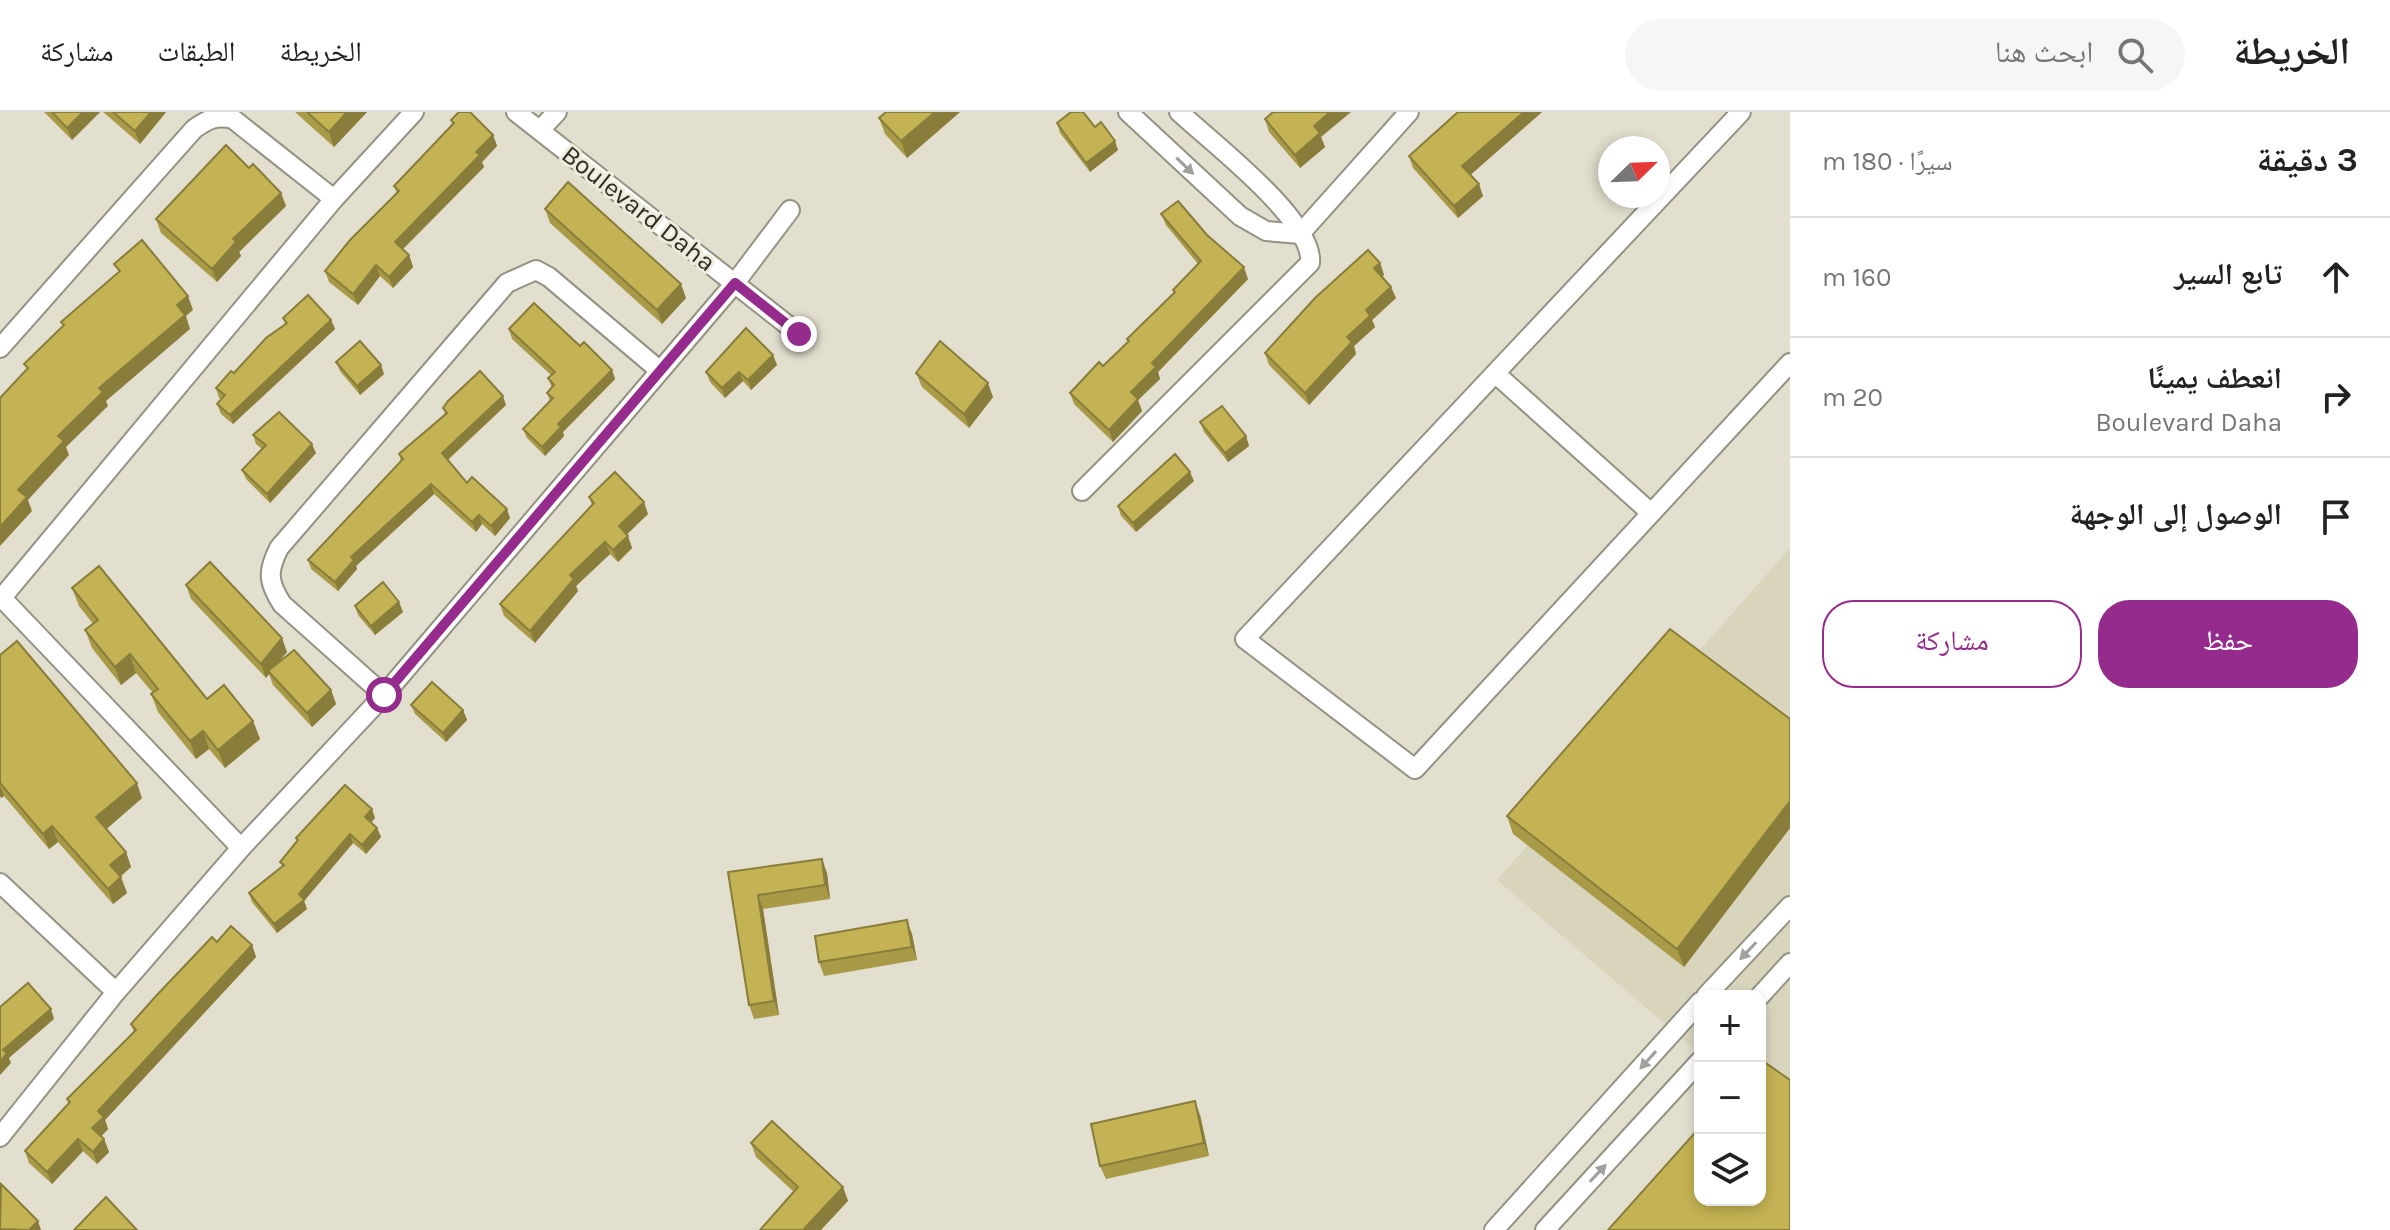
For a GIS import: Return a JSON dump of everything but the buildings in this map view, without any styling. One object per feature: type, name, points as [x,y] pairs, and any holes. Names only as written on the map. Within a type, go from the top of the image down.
[{"type":"street","points":[[241,848],[1,599],[334,199],[414,112]]},
{"type":"street","name":"Boulevard Daha","points":[[516,112],[799,334]]},
{"type":"street","points":[[540,130],[557,112]]},
{"type":"street","points":[[1128,112],[1240,216],[1266,231],[1300,234]]},
{"type":"street","points":[[1082,491],[1303,274],[1311,253],[1287,210],[1179,112]]},
{"type":"street","points":[[1300,234],[1409,112]]},
{"type":"street","points":[[1741,112],[1245,639],[1415,769],[1790,363]]},
{"type":"street","points":[[0,348],[194,129],[206,120],[219,116],[233,119],[334,199]]},
{"type":"street","points":[[0,1137],[116,992],[241,848],[384,695],[735,283],[790,210]]},
{"type":"street","points":[[384,695],[282,604],[270,586],[268,569],[279,548],[507,283],[521,274],[536,270],[549,277],[659,370]]},
{"type":"street","points":[[1496,374],[1651,513]]},
{"type":"street","points":[[0,883],[116,992]]},
{"type":"street","points":[[1712,990],[1790,906]]},
{"type":"street","points":[[1765,990],[1790,963]]},
{"type":"street","points":[[1494,1230],[1694,1009]]},
{"type":"street","points":[[1545,1230],[1699,1062]]},
{"type":"shaded area","points":[[1790,548],[1790,1230],[1718,1206],[1766,1206],[1766,990],[1694,990],[1694,1049],[1497,880]]},
{"type":"route","points":[[384,695],[735,283],[799,334]]}]
